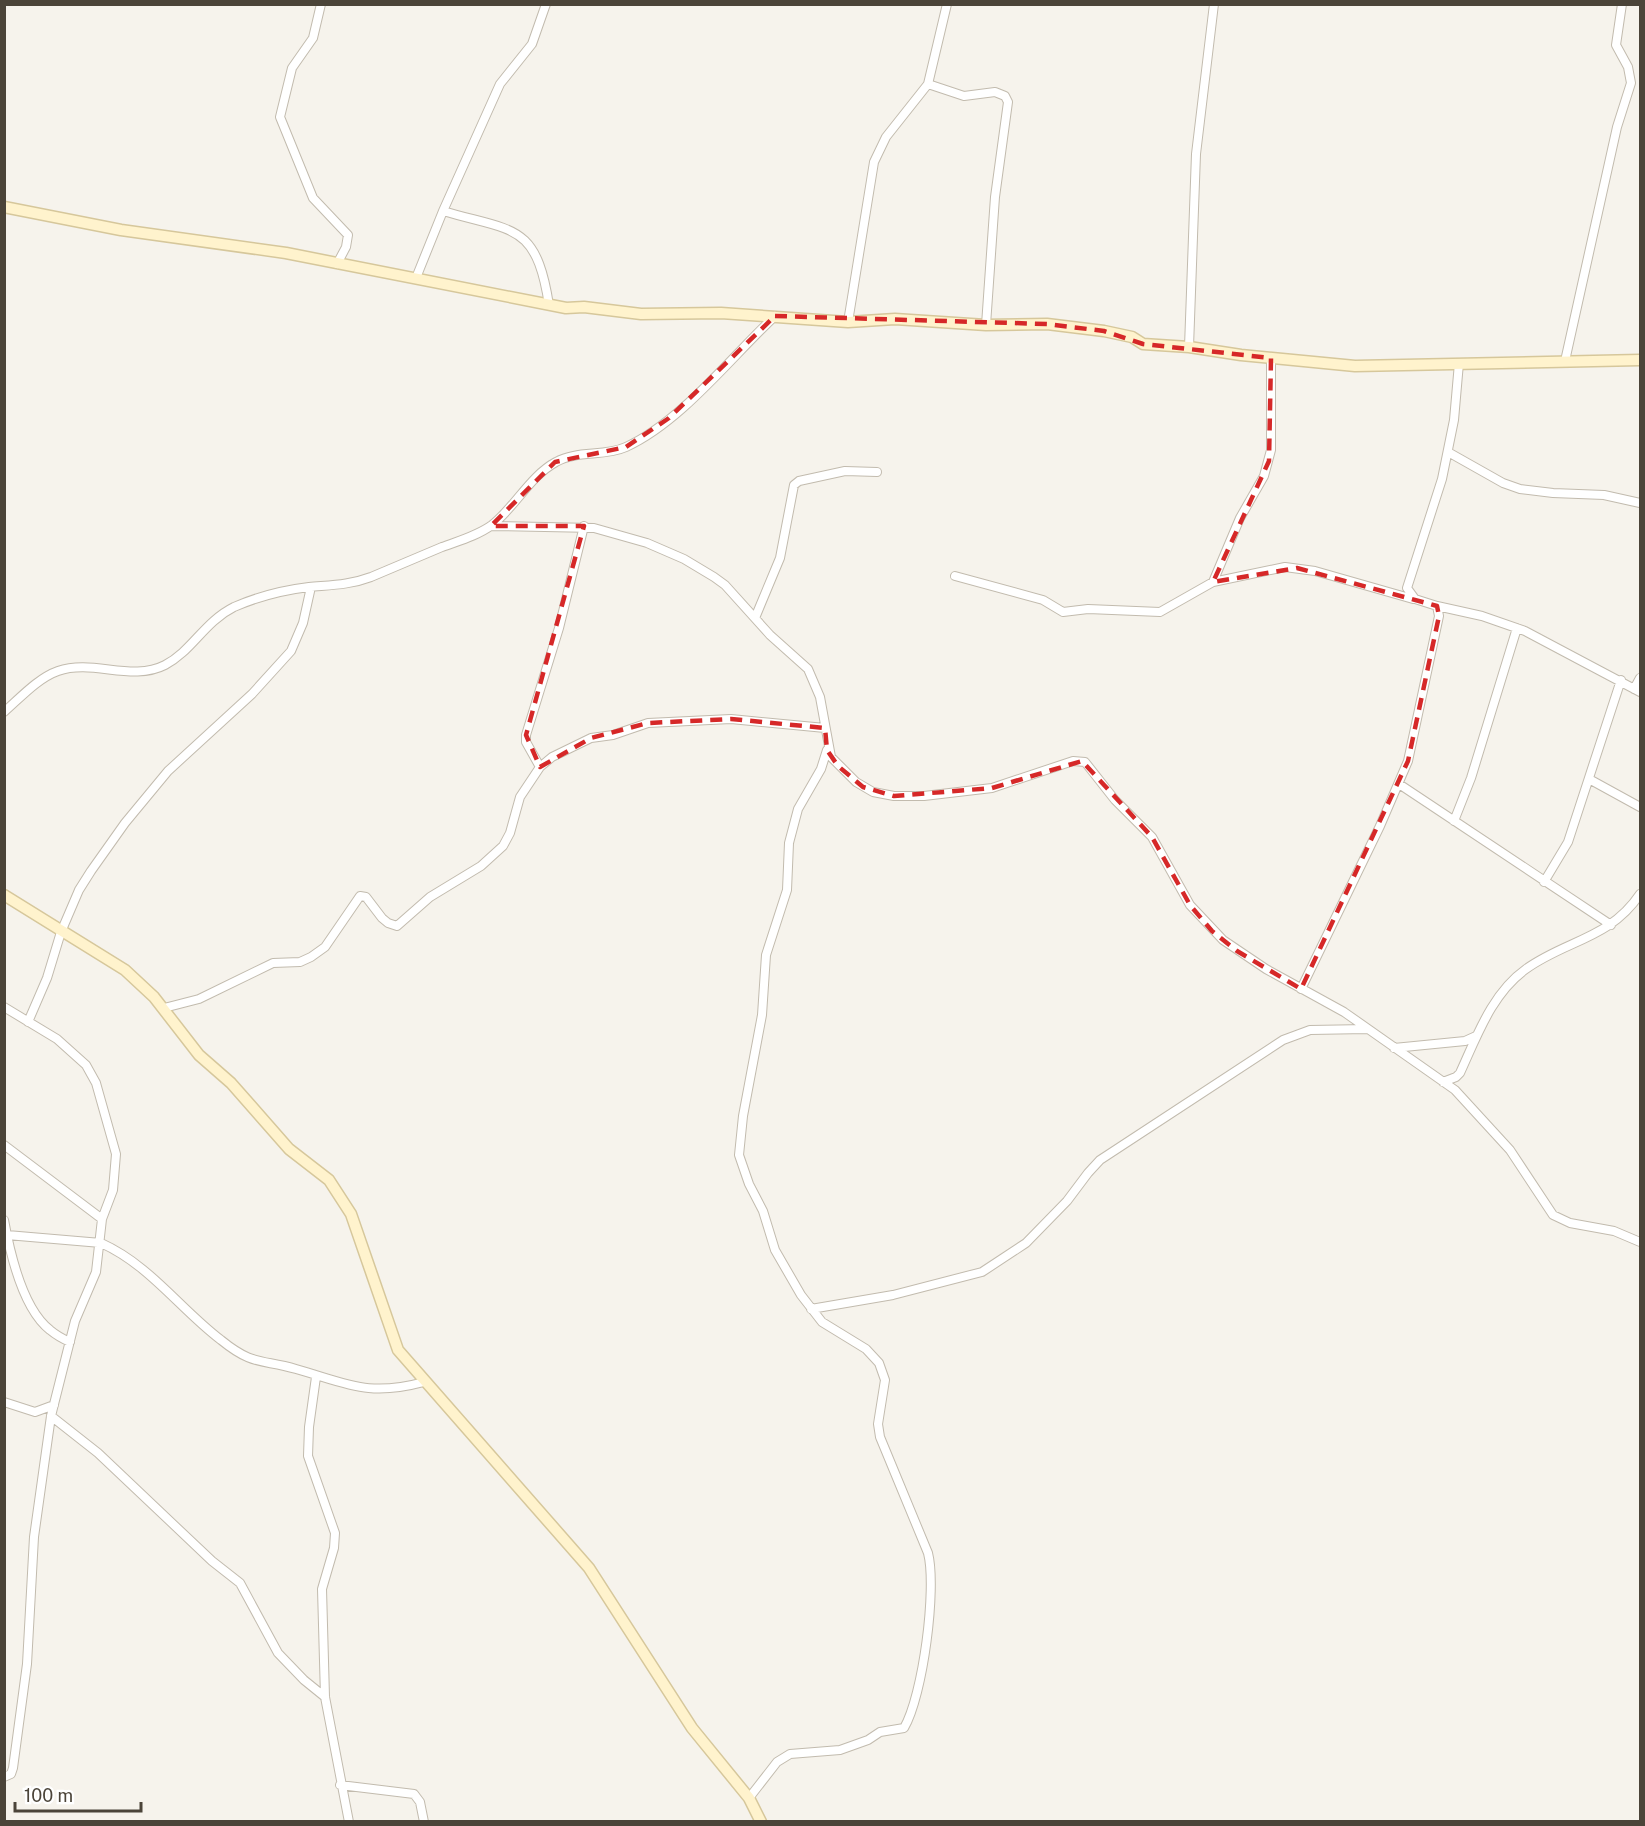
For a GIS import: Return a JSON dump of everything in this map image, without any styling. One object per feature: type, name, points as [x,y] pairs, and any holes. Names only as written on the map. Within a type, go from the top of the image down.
[{"type":"street","points":[[321,4],[313,38],[292,68],[280,117],[313,198],[348,235],[346,248],[337,264]]},
{"type":"street","points":[[416,278],[443,211],[500,84],[532,44],[546,4]]},
{"type":"street","points":[[848,322],[874,162],[886,137],[928,84],[947,4]]},
{"type":"street","points":[[1190,347],[1196,154],[1214,4]]},
{"type":"street","points":[[1565,361],[1617,127],[1631,83],[1628,67],[1616,45],[1622,4]]},
{"type":"street","points":[[928,84],[964,96],[995,92],[1005,96],[1008,102],[995,197],[986,325]]},
{"type":"street","points":[[4,207],[121,230],[416,278],[549,305],[641,314],[721,313],[848,322],[895,319],[986,325],[1047,324],[1104,331],[1132,338],[1143,344],[1190,347],[1355,366],[1641,360]]},
{"type":"street","points":[[443,211],[508,229],[522,236],[530,245],[544,275],[549,305]]},
{"type":"street","points":[[491,526],[544,470],[555,462],[565,458],[626,447],[669,418],[731,363],[751,338],[775,316]]},
{"type":"street","points":[[1213,582],[1240,518],[1269,461],[1271,358]]},
{"type":"street","points":[[1415,599],[1407,588],[1408,581],[1442,479],[1448,452],[1459,363]]},
{"type":"street","points":[[1448,452],[1503,483],[1520,489],[1604,495],[1641,502]]},
{"type":"street","points":[[755,618],[780,558],[794,485],[799,481],[845,471],[878,472]]},
{"type":"street","points":[[4,712],[31,688],[57,671],[80,667],[138,672],[156,669],[176,658],[220,615],[257,599],[311,587],[343,584],[369,578],[491,526],[584,526],[647,543],[684,559],[724,585],[798,659],[813,677],[828,750],[838,766],[863,787],[894,796],[992,788],[1073,761],[1085,762],[1115,800],[1152,837],[1190,905],[1212,930],[1236,951],[1344,1012],[1455,1090],[1510,1150],[1553,1215],[1570,1223],[1614,1232],[1641,1242]]},
{"type":"street","points":[[540,767],[526,742],[526,735],[559,628],[584,526]]},
{"type":"street","points":[[954,576],[1043,600],[1063,612],[1088,609],[1160,612],[1213,582],[1267,570],[1297,568],[1482,616],[1517,628],[1637,690],[1641,678]]},
{"type":"street","points":[[28,1022],[47,978],[61,932],[79,890],[91,871],[148,794],[168,771],[252,694],[291,651],[303,623],[311,587]]},
{"type":"street","points":[[1302,989],[1408,761],[1439,616],[1437,606]]},
{"type":"street","points":[[1454,821],[1471,778],[1517,628]]},
{"type":"street","points":[[1544,882],[1568,842],[1621,680]]},
{"type":"street","points":[[164,1008],[199,999],[273,963],[300,962],[311,957],[325,947],[360,896],[366,897],[388,923],[397,926],[430,897],[481,866],[503,846],[510,833],[520,797],[540,767],[552,757],[591,738],[613,735],[648,723],[746,719],[825,728]]},
{"type":"street","points":[[749,1798],[777,1762],[790,1754],[840,1750],[868,1740],[880,1732],[904,1728],[912,1711],[917,1689],[931,1598],[932,1570],[928,1553],[880,1437],[878,1424],[884,1374],[866,1349],[822,1322],[811,1309],[776,1250],[763,1211],[749,1184],[739,1155],[746,1101],[762,1015],[766,955],[787,890],[789,843],[798,809],[821,769],[828,750]]},
{"type":"street","points":[[821,769],[838,766]]},
{"type":"street","points":[[1589,779],[1641,807]]},
{"type":"street","points":[[1399,784],[1611,925]]},
{"type":"street","points":[[1455,1090],[1456,1077],[1494,1004],[1524,970],[1611,925],[1641,894]]},
{"type":"street","points":[[4,895],[125,970],[164,1008],[199,1055],[231,1083],[290,1149],[328,1180],[339,1195],[354,1224],[398,1350],[589,1568],[692,1728],[749,1798],[761,1821]]},
{"type":"street","points":[[4,1007],[76,1053],[96,1083],[116,1154],[113,1190],[102,1219],[96,1272],[82,1304],[70,1342],[51,1416],[34,1537],[22,1708],[13,1768],[11,1774],[4,1777]]},
{"type":"street","points":[[811,1309],[893,1295],[982,1272],[1026,1243],[1067,1201],[1100,1160],[1283,1040],[1310,1029],[1369,1029]]},
{"type":"street","points":[[1394,1047],[1465,1041],[1477,1035]]},
{"type":"street","points":[[1443,1082],[1456,1077]]},
{"type":"street","points":[[4,1145],[102,1219]]},
{"type":"street","points":[[4,1220],[25,1296],[35,1314],[49,1330],[70,1342]]},
{"type":"street","points":[[7,1235],[101,1243],[124,1254],[157,1281],[204,1326],[237,1353],[250,1360],[295,1368],[316,1377],[377,1391],[424,1382]]},
{"type":"street","points":[[316,1377],[308,1456],[335,1533],[334,1548],[321,1589],[325,1697],[340,1785],[349,1821]]},
{"type":"street","points":[[4,1402],[35,1412],[54,1405]]},
{"type":"street","points":[[51,1416],[98,1452],[212,1561],[240,1583],[278,1653],[304,1680],[325,1697]]},
{"type":"street","points":[[340,1785],[414,1794],[420,1802],[424,1821]]},
{"type":"highlighted area","points":[[775,316],[1047,324],[1104,331],[1143,344],[1271,358],[1269,461],[1213,582],[1297,568],[1437,606],[1439,616],[1408,761],[1301,989],[1237,951],[1212,931],[1190,905],[1152,837],[1082,761],[992,788],[894,796],[863,787],[838,766],[827,750],[825,728],[731,719],[648,723],[591,738],[540,767],[526,735],[584,526],[491,526],[555,462],[626,447],[669,418]]}]
